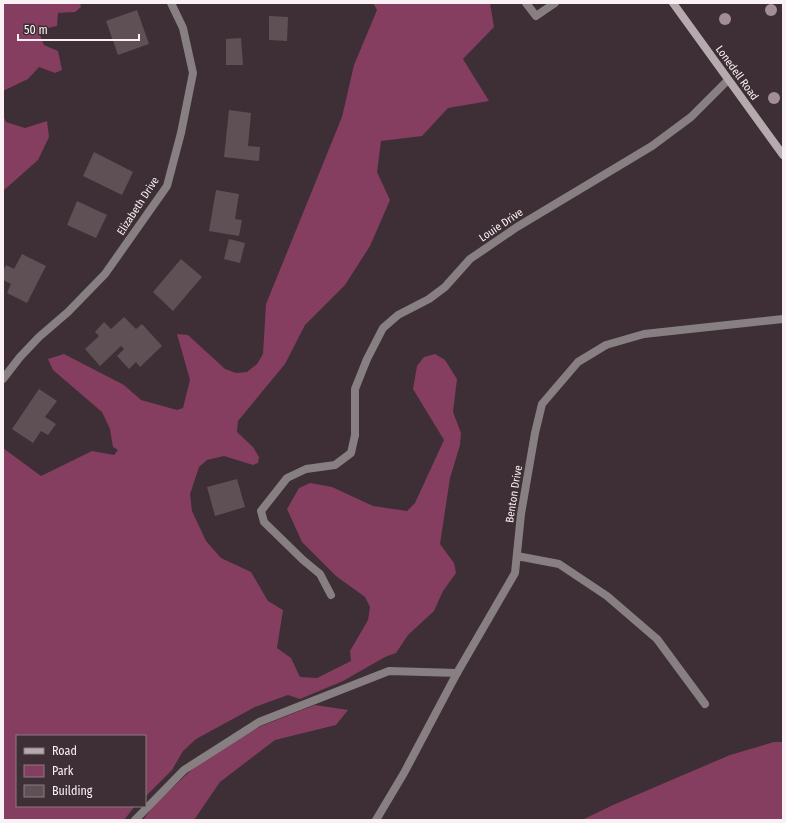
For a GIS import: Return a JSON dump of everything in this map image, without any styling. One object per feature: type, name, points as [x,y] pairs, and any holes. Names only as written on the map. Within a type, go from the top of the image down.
[{"type":"street","name":"Elizabeth Drive","points":[[3,379],[20,357],[68,312],[105,274],[167,186],[182,133],[194,73],[183,28],[171,3]]},
{"type":"street","points":[[526,3],[536,16],[555,3]]},
{"type":"street","name":"Lonedell Road","points":[[673,3],[783,155]]},
{"type":"street","name":"Louie Drive","points":[[331,595],[320,574],[302,560],[264,522],[261,511],[286,478],[306,469],[335,465],[351,453],[356,435],[354,389],[366,359],[383,328],[398,316],[428,299],[445,287],[470,259],[511,231],[652,146],[691,117],[728,80]]},
{"type":"street","name":"Benton Drive","points":[[376,820],[404,773],[515,573],[521,514],[535,433],[542,404],[578,362],[606,345],[644,334],[783,319]]},
{"type":"street","points":[[517,556],[560,564],[607,596],[657,639],[705,704]]},
{"type":"street","points":[[135,820],[184,770],[259,722],[389,671],[458,674]]},
{"type":"green space","points":[[3,3],[80,3],[81,7],[75,12],[58,13],[57,26],[43,29],[39,33],[44,45],[58,51],[62,70],[55,73],[39,67],[28,79],[3,91]]},
{"type":"green space","points":[[373,3],[490,3],[494,27],[463,59],[489,101],[448,108],[422,136],[381,141],[377,172],[390,200],[370,246],[345,285],[305,325],[285,364],[238,421],[237,432],[253,447],[259,457],[258,463],[253,465],[224,456],[207,460],[199,467],[190,494],[192,511],[206,541],[221,558],[251,572],[268,601],[283,610],[277,648],[291,658],[300,677],[317,678],[351,661],[350,651],[368,620],[370,607],[365,597],[336,576],[302,542],[287,509],[299,488],[310,483],[332,487],[373,506],[407,511],[415,503],[444,440],[413,389],[417,366],[424,357],[435,354],[445,360],[457,379],[453,412],[461,433],[460,445],[450,478],[440,544],[454,563],[456,573],[443,591],[434,611],[408,635],[396,653],[385,657],[343,681],[300,699],[288,695],[255,707],[196,739],[183,751],[172,770],[146,796],[146,735],[16,735],[16,807],[134,807],[124,820],[3,820],[3,448],[41,476],[92,451],[114,455],[118,450],[113,447],[110,429],[102,412],[53,370],[48,359],[64,354],[124,385],[141,400],[177,410],[183,408],[190,380],[177,334],[188,335],[225,369],[236,373],[247,372],[257,364],[263,354],[266,304],[342,117],[354,65],[377,10]]},
{"type":"green space","points":[[3,115],[6,122],[25,128],[47,121],[49,137],[38,160],[3,191]]},
{"type":"green space","points":[[315,705],[348,710],[336,725],[275,740],[220,782],[194,820],[143,820],[154,805],[202,760],[261,726]]},
{"type":"green space","points":[[774,742],[783,742],[783,820],[582,820],[613,805],[730,755]]},
{"type":"building","points":[[137,10],[149,44],[118,55],[106,21]]},
{"type":"building","points":[[269,16],[288,17],[287,41],[269,40]]},
{"type":"building","points":[[241,38],[243,65],[226,65],[226,39]]},
{"type":"building","points":[[229,110],[251,113],[248,146],[260,147],[259,161],[224,157]]},
{"type":"building","points":[[94,152],[133,172],[122,195],[83,176]]},
{"type":"building","points":[[216,190],[239,194],[235,219],[242,220],[239,236],[209,231]]},
{"type":"building","points":[[77,201],[107,215],[96,238],[67,225]]},
{"type":"building","points":[[229,239],[245,243],[240,263],[224,259]]},
{"type":"building","points":[[22,254],[46,266],[27,303],[7,293],[11,284],[3,280],[3,271],[6,265],[14,269]]},
{"type":"building","points":[[181,259],[202,277],[173,311],[153,292]]},
{"type":"building","points":[[124,317],[136,329],[142,324],[162,346],[140,367],[136,362],[129,369],[117,356],[124,349],[121,346],[100,366],[85,349],[99,336],[95,332],[104,322],[111,329]]},
{"type":"building","points":[[39,389],[57,401],[45,417],[56,424],[48,435],[41,431],[33,443],[12,429]]},
{"type":"building","points":[[237,479],[245,507],[215,516],[207,487]]}]
